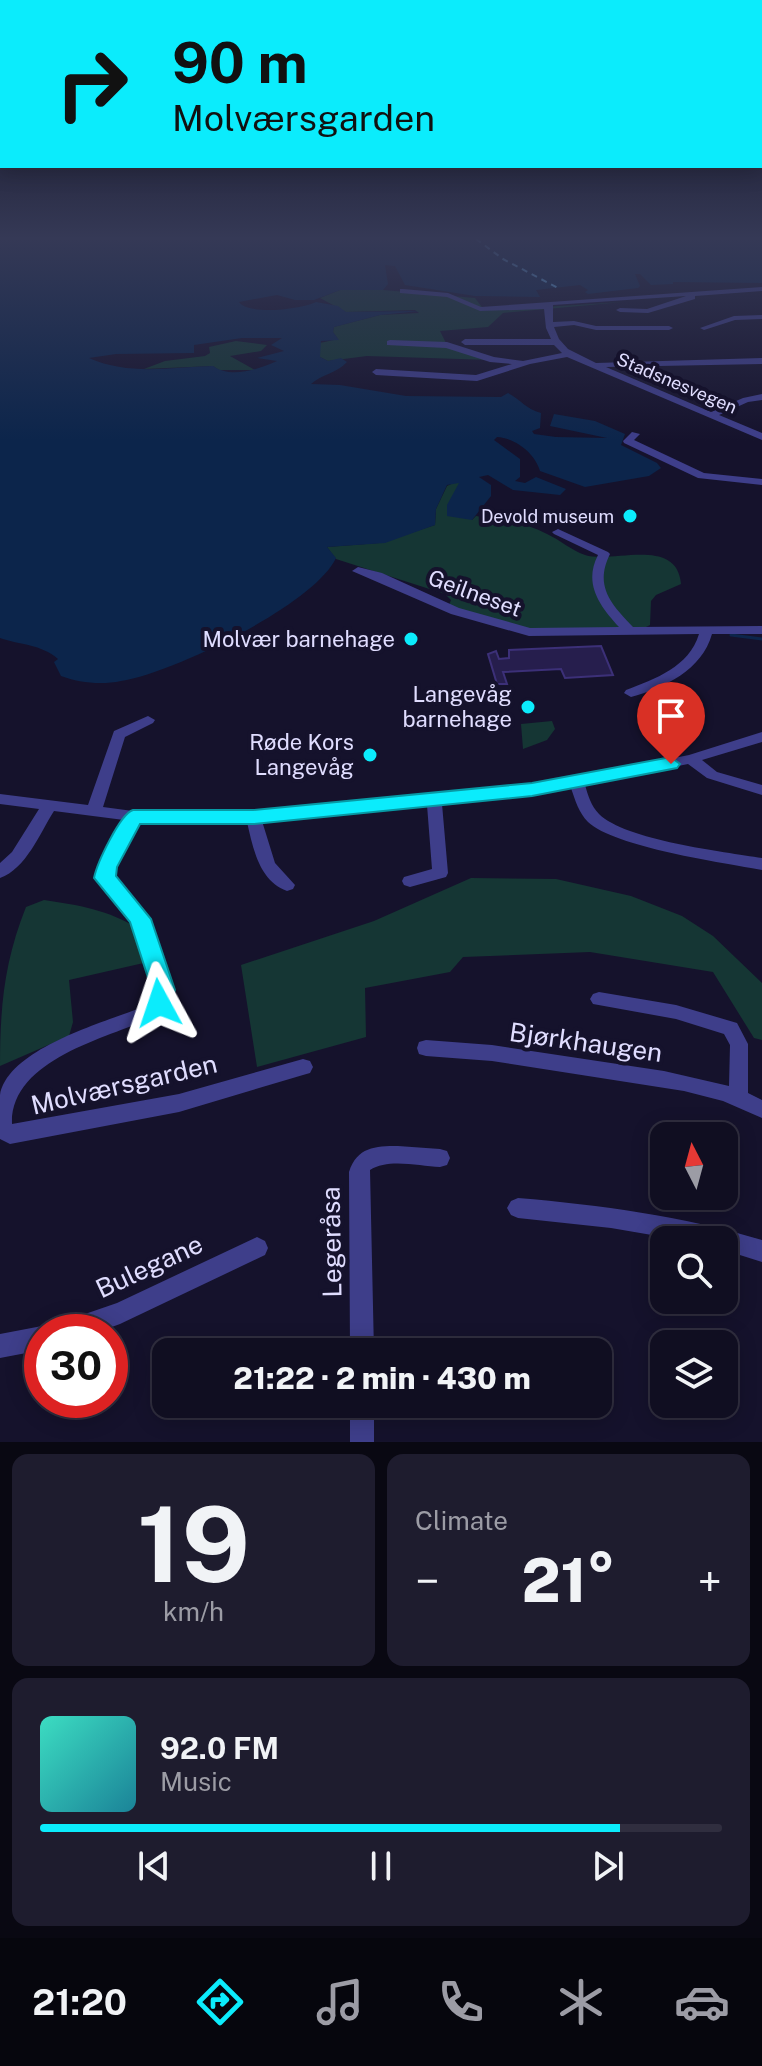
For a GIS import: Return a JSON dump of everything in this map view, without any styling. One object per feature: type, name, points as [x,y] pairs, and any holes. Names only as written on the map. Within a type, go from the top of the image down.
[{"type":"street","points":[[474,306],[480,309],[541,306]]},
{"type":"street","points":[[465,342],[555,342],[548,306]]},
{"type":"street","points":[[620,310],[648,311],[662,306]]},
{"type":"street","points":[[704,328],[734,318],[762,317]]},
{"type":"street","name":"Stadsnesvegen","points":[[550,325],[574,323],[596,328],[669,328]]},
{"type":"street","name":"Stadsnesvegen","points":[[555,342],[568,354],[594,366],[762,437]]},
{"type":"street","points":[[390,343],[447,345],[493,360],[524,363]]},
{"type":"street","points":[[376,372],[469,378],[498,374],[524,363],[568,354]]},
{"type":"street","points":[[594,366],[762,361]]},
{"type":"street","points":[[711,415],[743,401],[762,397]]},
{"type":"street","points":[[635,434],[628,441],[688,471],[710,477],[762,482]]},
{"type":"street","points":[[558,532],[604,554],[597,570],[598,588],[609,608],[630,632]]},
{"type":"street","name":"Geilneset","points":[[358,571],[378,576],[455,611],[534,633],[762,630]]},
{"type":"street","points":[[631,693],[662,680],[700,652],[706,632]]},
{"type":"street","points":[[94,811],[119,734],[148,720]]},
{"type":"street","points":[[0,799],[133,817],[253,817],[577,782],[691,759],[762,737]]},
{"type":"street","points":[[691,759],[712,775],[762,790]]},
{"type":"street","points":[[577,782],[584,806],[607,828],[629,836],[762,864]]},
{"type":"street","points":[[410,881],[440,873],[434,799]]},
{"type":"street","points":[[0,872],[18,856],[49,806]]},
{"type":"street","name":"Molværsgarden","points":[[133,817],[107,867],[105,878],[140,919],[163,996],[156,1007],[146,1013],[29,1065],[10,1089],[1,1118],[3,1129],[10,1135],[22,1135],[179,1103],[303,1067]]},
{"type":"street","points":[[253,817],[265,859],[277,880],[287,885]]},
{"type":"street","name":"Bjørkhaugen","points":[[599,999],[676,1012],[730,1028],[739,1044],[738,1095]]},
{"type":"street","name":"Bjørkhaugen","points":[[426,1048],[464,1050],[635,1075],[738,1095],[762,1109]]},
{"type":"street","name":"Legeråsa","points":[[362,1338],[359,1188],[362,1163],[379,1155],[440,1158]]},
{"type":"street","points":[[518,1208],[625,1218],[762,1251]]},
{"type":"street","name":"Bulegane","points":[[117,1314],[257,1248]]},
{"type":"street","points":[[0,1346],[24,1341]]},
{"type":"street","points":[[362,1418],[362,1442]]},
{"type":"green space","points":[[335,306],[481,306],[498,310],[576,306],[503,313],[488,327],[440,331],[447,345],[491,360],[367,356],[328,361],[320,357],[320,343],[338,339],[333,332],[334,327],[380,315],[419,313],[415,310],[346,312]]},
{"type":"green space","points":[[236,341],[267,345],[261,351],[230,356],[255,370],[219,370],[213,366],[144,369],[165,361],[205,356],[210,353],[209,347]]},
{"type":"green space","points":[[456,482],[472,520],[476,516],[530,527],[585,555],[656,556],[668,560],[677,569],[681,584],[656,595],[651,601],[650,625],[646,627],[531,632],[448,608],[451,600],[445,594],[336,559],[327,547],[379,543],[435,525],[436,509],[447,486]]},
{"type":"green space","points":[[552,721],[555,729],[547,740],[523,749],[521,724]]},
{"type":"green space","points":[[471,878],[556,879],[631,896],[682,916],[713,936],[762,983],[762,1040],[754,1038],[713,972],[590,952],[463,957],[450,972],[365,988],[366,1037],[257,1067],[241,965],[374,921]]},
{"type":"green space","points":[[44,900],[105,913],[139,929],[148,962],[69,980],[73,1022],[69,1036],[0,1066],[2,1005],[13,947],[26,907]]},
{"type":"water","points":[[0,306],[246,306],[264,310],[338,306],[346,312],[419,311],[380,315],[334,327],[333,332],[339,340],[321,341],[320,357],[328,361],[341,358],[347,362],[311,384],[340,385],[406,396],[501,397],[508,393],[541,413],[540,428],[532,431],[534,434],[607,438],[550,426],[554,414],[595,421],[625,434],[621,445],[661,468],[649,476],[585,487],[540,471],[534,458],[523,448],[511,440],[497,437],[494,440],[520,459],[520,477],[515,481],[525,483],[536,477],[566,489],[560,495],[513,490],[488,475],[479,477],[491,485],[491,496],[472,520],[447,516],[447,505],[459,483],[447,485],[436,509],[435,525],[385,543],[327,547],[336,558],[323,576],[300,596],[206,651],[144,675],[106,683],[75,680],[61,676],[54,662],[58,659],[37,648],[0,638]],"holes":[[[242,338],[282,338],[271,345],[284,351],[257,358],[277,361],[236,372],[213,366],[135,369],[89,358],[116,354],[194,353],[194,345]]]},
{"type":"building","points":[[601,646],[613,675],[565,678],[561,669],[503,672],[507,684],[497,684],[488,654],[496,651],[499,659],[509,658],[509,650]]},
{"type":"waterway","points":[[731,635],[762,639]]},
{"type":"place","name":"Devold museum","points":[[630,516]]},
{"type":"place","name":"Molvær barnehage","points":[[411,639]]},
{"type":"place","name":"Langevåg barnehage","points":[[528,707]]},
{"type":"place","name":"Røde Kors Langevåg","points":[[370,755]]},
{"type":"route","points":[[159,1003],[163,990],[140,919],[128,901],[105,878],[107,867],[133,817],[253,817],[401,803],[532,790],[671,764]]}]
